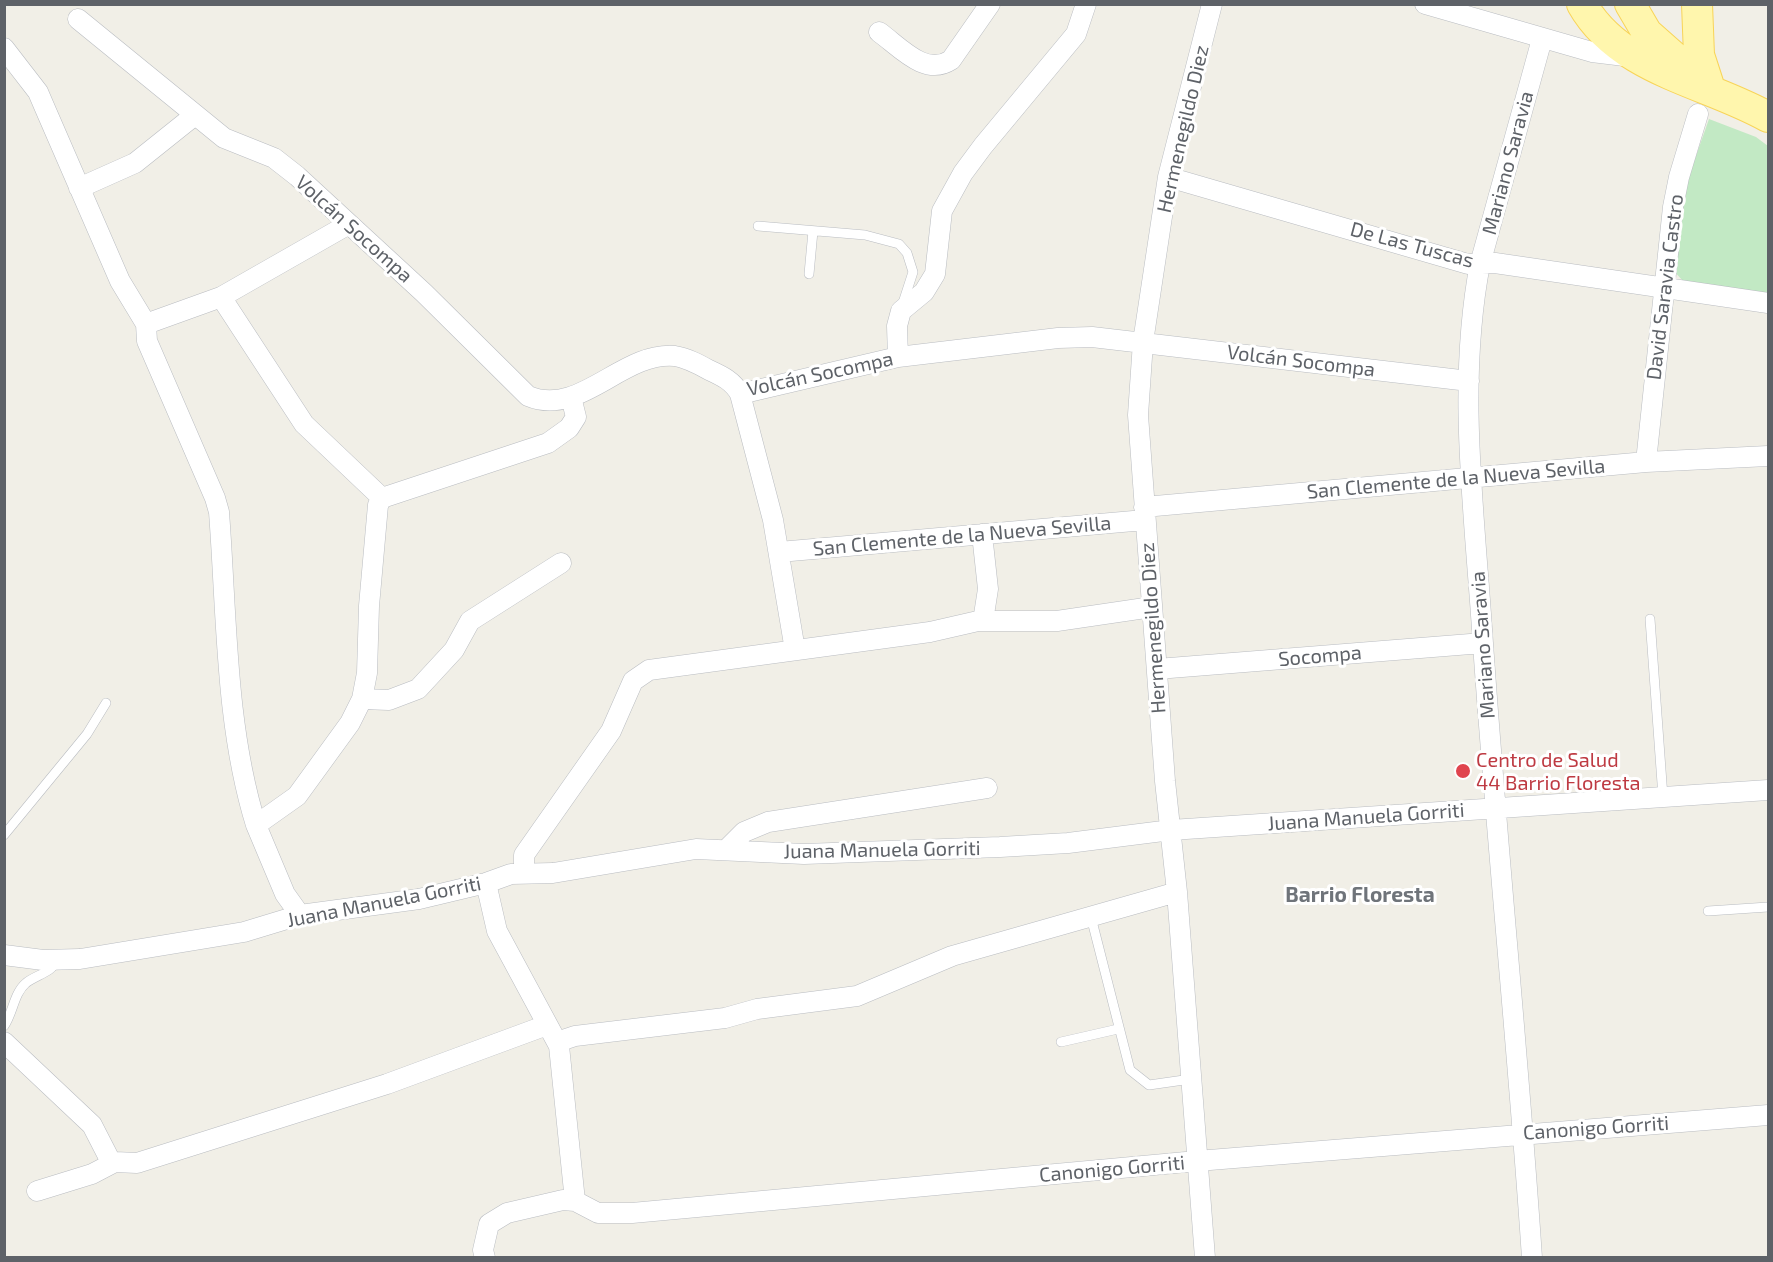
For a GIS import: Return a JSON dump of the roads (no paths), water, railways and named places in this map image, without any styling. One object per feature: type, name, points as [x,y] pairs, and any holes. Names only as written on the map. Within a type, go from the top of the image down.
[{"type":"main road","points":[[1630,4],[1647,33],[1704,101]]},
{"type":"main road","points":[[1697,4],[1704,101]]},
{"type":"main road","points":[[1579,8],[1612,42],[1704,101],[1768,117]]},
{"type":"street","points":[[879,32],[926,66],[942,66],[951,60],[990,4]]},
{"type":"street","points":[[898,357],[897,326],[901,311],[924,292],[932,281],[938,260],[938,229],[942,212],[963,173],[1076,34],[1086,4]]},
{"type":"street","name":"Hermenegildo Diez","points":[[1205,1257],[1178,892],[1157,669],[1138,415],[1143,342],[1168,177],[1212,4]]},
{"type":"street","points":[[1425,4],[1592,52],[1633,57]]},
{"type":"street","name":"Volcán Socompa","points":[[78,19],[224,138],[281,163],[424,293],[528,396],[546,401],[571,397],[640,363],[674,356],[689,360],[724,377],[735,384],[740,394],[898,357],[1058,338],[1110,338],[1469,381]]},
{"type":"street","name":"Mariano Saravia","points":[[1532,1257],[1524,1133],[1495,809],[1483,643],[1472,478],[1469,381],[1475,290],[1480,264],[1542,39]]},
{"type":"street","points":[[4,48],[38,92],[120,281],[146,324],[147,341],[209,481],[219,512],[227,644],[240,761],[256,825],[285,894],[300,915]]},
{"type":"street","name":"David Saravia Castro","points":[[1646,462],[1678,177],[1704,101]]},
{"type":"street","points":[[79,188],[135,163],[195,115]]},
{"type":"street","name":"De Las Tuscas","points":[[1168,177],[1468,264],[1495,263],[1768,303]]},
{"type":"street","points":[[146,324],[221,297],[350,224]]},
{"type":"street","points":[[221,297],[304,423],[382,498]]},
{"type":"street","points":[[740,394],[779,552],[795,650]]},
{"type":"street","points":[[256,825],[297,796],[350,723],[362,699],[367,673],[369,606],[378,505],[382,498],[548,442],[569,428],[576,417],[576,408],[571,397]]},
{"type":"street","name":"San Clemente de la Nueva Sevilla","points":[[779,552],[982,534],[1144,513],[1472,478],[1646,462],[1768,456]]},
{"type":"street","points":[[982,534],[987,589],[982,621]]},
{"type":"street","points":[[362,699],[389,700],[418,689],[454,650],[470,621],[561,563]]},
{"type":"street","points":[[524,873],[524,855],[611,731],[633,681],[639,675],[660,667],[930,632],[982,621],[1057,621],[1152,607]]},
{"type":"street","name":"Socompa","points":[[1157,669],[1483,643]]},
{"type":"street","points":[[727,849],[744,832],[768,822],[987,788]]},
{"type":"street","name":"Juana Manuela Gorriti","points":[[4,955],[56,960],[80,959],[244,932],[300,915],[375,907],[524,873],[553,873],[696,849],[804,854],[1000,847],[1068,843],[1171,830],[1768,790]]},
{"type":"street","points":[[484,1254],[489,1224],[507,1213],[563,1200],[574,1201],[561,1053],[497,931],[486,883]]},
{"type":"street","points":[[4,1042],[92,1125],[110,1160],[137,1163],[552,1034],[575,1036],[725,1018],[757,1010],[856,996],[952,956],[1178,892]]},
{"type":"street","name":"Canonigo Gorriti","points":[[574,1201],[598,1213],[632,1213],[1197,1161],[1768,1115]]},
{"type":"street","points":[[37,1191],[92,1174],[115,1162]]},
{"type":"lane","points":[[758,226],[865,235],[899,244],[907,253],[913,272],[901,311]]},
{"type":"lane","points":[[809,274],[813,231]]},
{"type":"lane","points":[[1650,619],[1662,797]]},
{"type":"lane","points":[[4,835],[87,734],[106,703]]},
{"type":"lane","points":[[1708,911],[1768,907]]},
{"type":"lane","points":[[1091,917],[1130,1070],[1146,1084],[1191,1078]]},
{"type":"lane","points":[[4,1026],[19,990],[26,983],[50,970],[56,960]]},
{"type":"lane","points":[[1061,1042],[1118,1029]]},
{"type":"place","name":"Centro de Salud 44 Barrio Floresta","points":[[1463,771]]},
{"type":"district","name":"Barrio Floresta","points":[[1360,895]]}]
